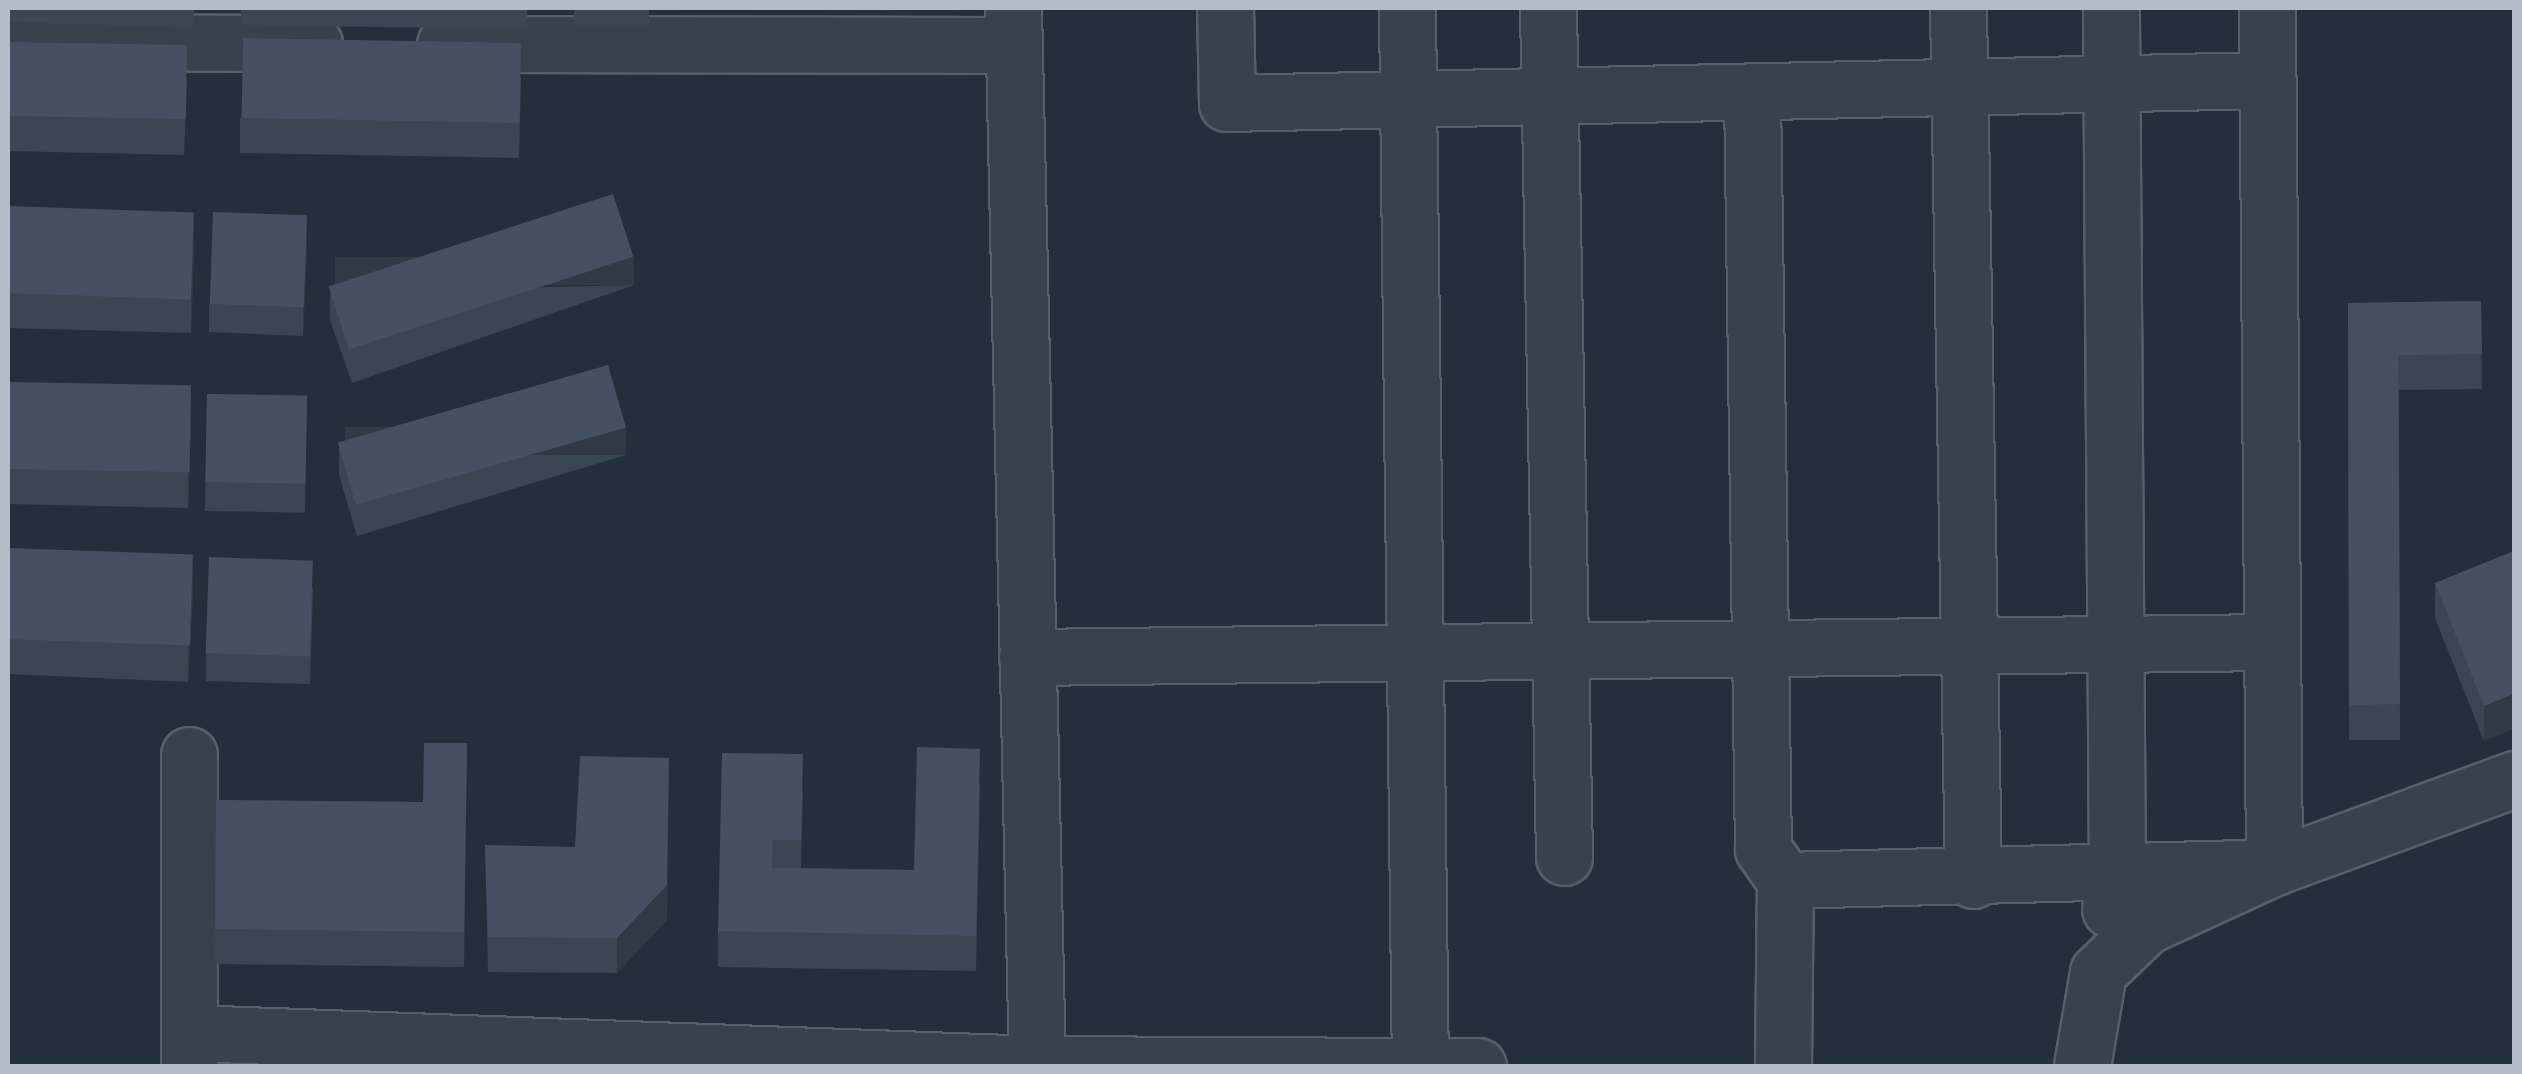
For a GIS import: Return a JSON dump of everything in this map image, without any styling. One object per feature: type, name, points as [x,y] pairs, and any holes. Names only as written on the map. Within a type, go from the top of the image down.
[{"type":"street","points":[[1225,8],[1227,104],[2267,80]]},
{"type":"street","points":[[1406,8],[1420,1066]]},
{"type":"street","points":[[1548,8],[1557,650],[1564,857]]},
{"type":"street","points":[[1958,8],[1973,880]]},
{"type":"street","points":[[2082,1066],[2116,874],[2111,8]]},
{"type":"street","points":[[2267,8],[2274,867]]},
{"type":"street","points":[[8,42],[382,44],[1013,26],[1037,1065]]},
{"type":"street","points":[[1752,92],[1763,849],[1785,880],[1782,1066]]},
{"type":"street","points":[[1027,657],[2272,642]]},
{"type":"street","points":[[189,755],[190,1050],[1037,1065],[1478,1066]]},
{"type":"street","points":[[2098,972],[2146,926],[2274,867],[2514,778]]},
{"type":"street","points":[[1785,880],[1973,880],[2274,867]]},
{"type":"building","points":[[243,38],[521,43],[520,123],[242,118]]},
{"type":"building","points":[[8,42],[187,45],[186,119],[8,116]]},
{"type":"building","points":[[613,194],[633,257],[349,349],[329,286]]},
{"type":"building","points":[[8,206],[194,212],[191,299],[8,293]]},
{"type":"building","points":[[213,212],[307,215],[304,307],[210,304]]},
{"type":"building","points":[[2481,301],[2482,354],[2398,355],[2400,704],[2349,705],[2348,303]]},
{"type":"building","points":[[608,365],[626,427],[356,505],[338,442]]},
{"type":"building","points":[[8,382],[191,385],[189,472],[8,469]]},
{"type":"building","points":[[207,394],[307,396],[305,484],[205,482]]},
{"type":"building","points":[[8,548],[193,554],[190,645],[8,639]]},
{"type":"building","points":[[2514,551],[2514,694],[2484,706],[2435,583]]},
{"type":"building","points":[[209,557],[313,561],[310,657],[206,653]]},
{"type":"building","points":[[424,743],[467,743],[464,932],[215,929],[216,800],[423,802]]},
{"type":"building","points":[[917,747],[980,749],[976,936],[718,931],[722,753],[803,754],[801,840],[773,840],[772,868],[914,870]]},
{"type":"building","points":[[580,756],[669,758],[667,885],[617,938],[488,937],[485,845],[575,847]]}]
